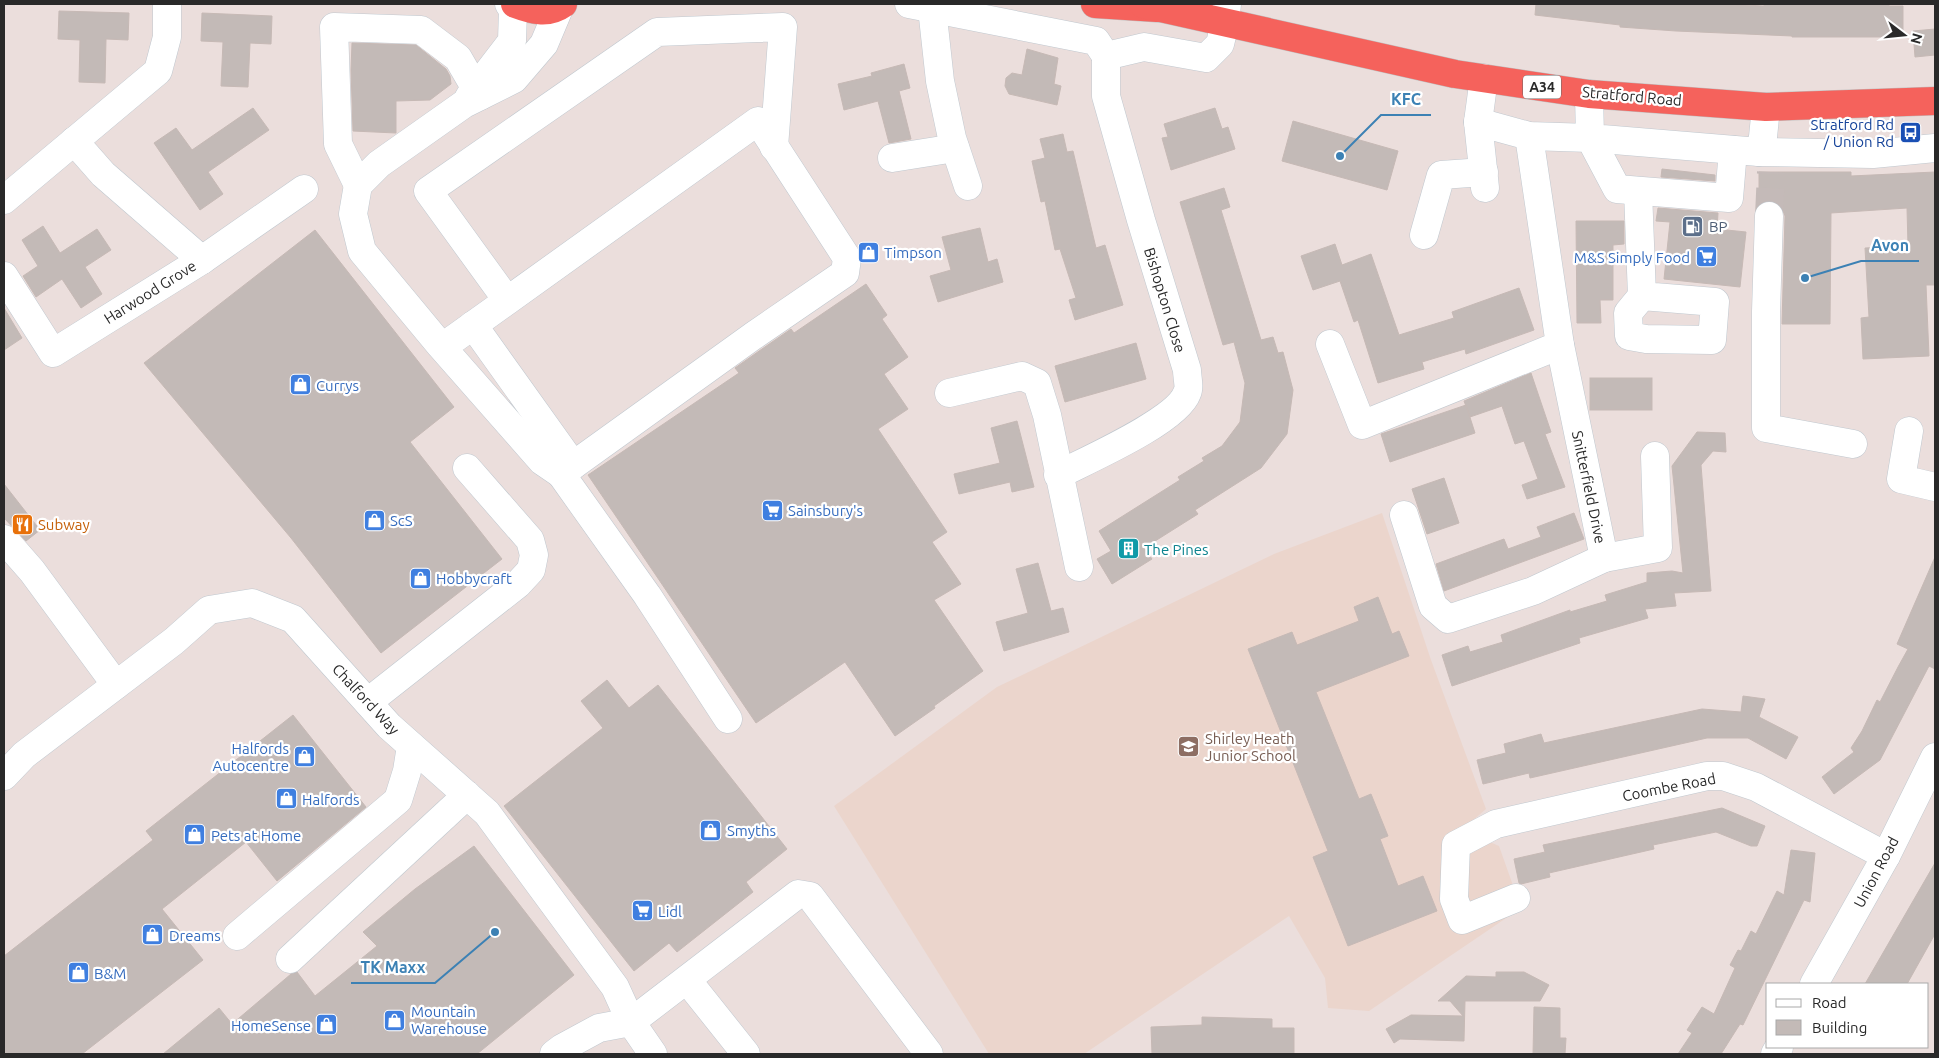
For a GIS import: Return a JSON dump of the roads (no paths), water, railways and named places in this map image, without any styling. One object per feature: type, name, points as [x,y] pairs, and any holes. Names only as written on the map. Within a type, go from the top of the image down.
[{"type":"highway","points":[[515,4],[539,11],[546,11],[562,5]]},
{"type":"highway","name":"Stratford Road","points":[[1096,4],[1150,6],[1226,14],[1455,74],[1589,94],[1766,107],[1935,102]]},
{"type":"street","points":[[4,200],[158,71],[167,37],[167,4]]},
{"type":"street","points":[[473,96],[512,41],[513,10],[509,4]]},
{"type":"street","points":[[358,185],[380,164],[473,96],[514,78],[544,44],[562,5]]},
{"type":"street","points":[[968,186],[955,148],[921,6],[1096,41],[1106,56],[1144,48],[1206,58],[1220,44],[1226,14]]},
{"type":"street","points":[[473,96],[458,58],[421,30],[334,27],[338,144],[358,185],[353,214],[362,251],[440,345],[542,461],[567,469]]},
{"type":"street","points":[[507,300],[428,190],[657,32],[783,27],[774,147]]},
{"type":"street","name":"Bishopton Close","points":[[1058,475],[1160,422],[1180,406],[1188,392],[1187,370],[1141,220],[1106,96],[1106,56]]},
{"type":"street","points":[[1424,235],[1441,175],[1485,180],[1478,122],[1484,78]]},
{"type":"street","points":[[1589,94],[1590,138],[1617,189],[1729,198],[1733,150]]},
{"type":"street","points":[[1766,107],[1763,137],[1767,159]]},
{"type":"street","points":[[440,345],[451,341],[758,122],[847,258],[845,273],[753,336],[567,469]]},
{"type":"street","points":[[1478,122],[1528,136],[1590,138],[1733,150],[1767,159],[1873,154],[1935,148]]},
{"type":"street","name":"Snitterfield Drive","points":[[1404,516],[1433,606],[1448,619],[1533,591],[1604,558],[1560,345],[1528,136]]},
{"type":"street","name":"Harwood Grove","points":[[4,276],[53,353],[202,260],[102,174],[74,141]]},
{"type":"street","points":[[892,158],[955,148]]},
{"type":"street","points":[[202,260],[304,189]]},
{"type":"street","points":[[1638,190],[1642,296],[1628,313],[1629,336],[1712,340],[1714,315],[1642,296]]},
{"type":"street","points":[[1769,216],[1766,312],[1766,428],[1853,444]]},
{"type":"street","points":[[472,325],[728,719]]},
{"type":"street","points":[[1330,344],[1362,426],[1560,345]]},
{"type":"street","points":[[949,393],[1022,376],[1037,383],[1047,415],[1058,475],[1079,567]]},
{"type":"street","points":[[1909,431],[1901,479],[1935,487]]},
{"type":"street","points":[[1604,558],[1658,548],[1656,456]]},
{"type":"street","points":[[368,702],[518,584],[531,570],[534,555],[530,540],[467,468]]},
{"type":"street","points":[[4,539],[32,571],[116,685]]},
{"type":"street","name":"Chalford Way","points":[[4,776],[24,755],[174,641],[209,610],[252,603],[293,619],[389,726],[487,813],[615,987],[631,1022],[653,1054]]},
{"type":"street","points":[[237,936],[398,800],[407,771],[411,746]]},
{"type":"street","name":"Union Road","points":[[1815,983],[1886,856],[1927,794],[1935,757]]},
{"type":"street","name":"Coombe Road","points":[[1516,898],[1462,920],[1454,899],[1456,845],[1496,824],[1707,776],[1723,776],[1756,787],[1886,856]]},
{"type":"street","points":[[290,959],[466,795]]},
{"type":"street","points":[[565,1051],[598,1028],[631,1022],[798,894],[810,896],[929,1054]]},
{"type":"street","points":[[687,980],[746,1054]]},
{"type":"tunnel","points":[[1769,216],[1771,172]]},
{"type":"place","name":"Stratford Rd / Union Rd","points":[[1910,133]]},
{"type":"place","name":"KFC","points":[[1340,156]]},
{"type":"place","name":"BP","points":[[1693,226]]},
{"type":"place","name":"Timpson","points":[[868,252]]},
{"type":"place","name":"M&S Simply Food","points":[[1706,257]]},
{"type":"place","name":"Avon","points":[[1805,278]]},
{"type":"place","name":"Currys","points":[[300,385]]},
{"type":"place","name":"Sainsbury's","points":[[772,510]]},
{"type":"place","name":"ScS","points":[[374,520]]},
{"type":"place","name":"Subway","points":[[22,524]]},
{"type":"place","name":"The Pines","points":[[1128,549]]},
{"type":"place","name":"Hobbycraft","points":[[420,578]]},
{"type":"place","name":"Shirley Heath Junior School","points":[[1189,747]]},
{"type":"place","name":"Halfords Autocentre","points":[[305,757]]},
{"type":"place","name":"Halfords","points":[[286,799]]},
{"type":"place","name":"Smyths","points":[[711,830]]},
{"type":"place","name":"Pets at Home","points":[[195,835]]},
{"type":"place","name":"Lidl","points":[[642,911]]},
{"type":"place","name":"TK Maxx","points":[[495,932]]},
{"type":"place","name":"Dreams","points":[[153,935]]},
{"type":"place","name":"B&M","points":[[78,973]]},
{"type":"place","name":"Mountain Warehouse","points":[[395,1020]]},
{"type":"place","name":"HomeSense","points":[[327,1025]]}]
